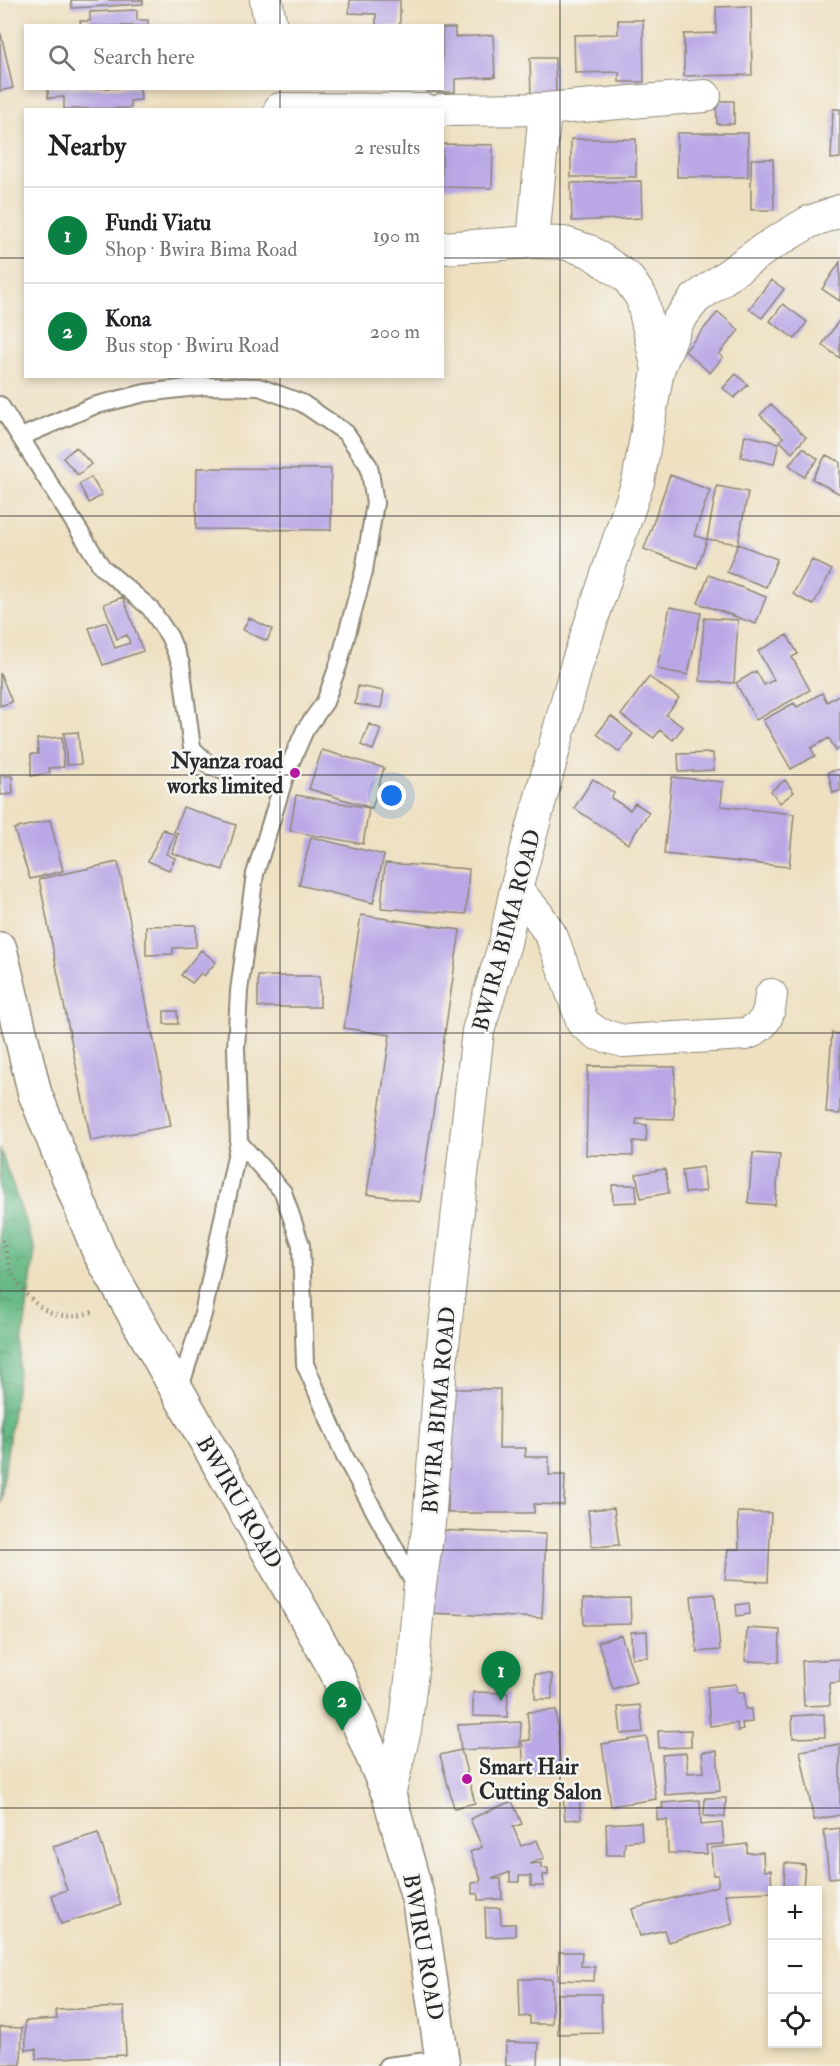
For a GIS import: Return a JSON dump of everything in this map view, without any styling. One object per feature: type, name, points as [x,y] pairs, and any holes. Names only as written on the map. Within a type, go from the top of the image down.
[{"type":"main road","name":"BWIRU ROAD","points":[[0,949],[35,1094],[99,1252],[336,1671],[389,1795],[419,1902],[443,2063]]},
{"type":"street","points":[[266,0],[271,24]]},
{"type":"street","points":[[444,110],[545,109],[705,96]]},
{"type":"street","points":[[280,102],[390,108]]},
{"type":"street","points":[[533,242],[545,109]]},
{"type":"street","points":[[658,370],[678,321],[695,299],[764,249],[809,222],[840,211]]},
{"type":"street","name":"BWIRA BIMA ROAD","points":[[389,1795],[405,1730],[419,1592],[429,1523],[441,1363],[478,1031],[505,943],[516,889],[577,664],[638,482],[658,370],[642,298],[627,278],[589,251],[564,243],[533,242],[444,248]]},
{"type":"street","points":[[516,889],[538,915],[552,937],[583,1023],[598,1034],[623,1041],[746,1034],[760,1027],[768,1016],[771,995]]},
{"type":"lane","points":[[21,437],[93,406],[146,393],[205,386],[259,387],[302,402],[346,433],[369,466],[375,503],[364,571],[325,702],[305,730],[286,773],[255,874],[239,991],[236,1048],[239,1142],[202,1314],[178,1395]]},
{"type":"lane","points":[[0,405],[102,567],[150,608],[169,636],[181,664],[192,748],[210,766],[242,778],[286,773]]},
{"type":"lane","points":[[239,1142],[283,1192],[301,1245],[305,1364],[345,1457],[419,1592]]},
{"type":"lane","points":[[387,2066],[443,2063]]},
{"type":"path","points":[[2,1240],[18,1284],[50,1314],[61,1318],[80,1317],[125,1300]]},
{"type":"green space","points":[[0,1149],[35,1250],[0,1504]]},
{"type":"building","points":[[71,0],[143,0],[143,4],[72,8]]},
{"type":"building","points":[[350,0],[400,0],[400,24],[376,24],[376,14],[349,13]]},
{"type":"building","points":[[751,6],[752,75],[684,76],[684,34],[716,33],[716,7]]},
{"type":"building","points":[[137,10],[137,20],[148,20],[148,24],[81,24],[80,21],[90,21],[90,12]]},
{"type":"building","points":[[618,20],[643,20],[644,82],[619,82],[619,72],[575,73],[574,35],[618,34]]},
{"type":"building","points":[[444,28],[455,28],[455,37],[493,35],[495,77],[455,79],[455,92],[427,92],[427,90],[444,90]]},
{"type":"building","points":[[0,35],[13,88],[0,91]]},
{"type":"building","points":[[530,58],[555,58],[556,97],[531,98]]},
{"type":"building","points":[[48,90],[140,90],[141,100],[130,101],[131,108],[64,108],[64,97],[48,98]]},
{"type":"building","points":[[716,101],[734,101],[734,124],[717,124]]},
{"type":"building","points":[[833,109],[840,109],[840,158],[831,159]]},
{"type":"building","points":[[677,133],[748,133],[748,177],[677,177]]},
{"type":"building","points":[[571,139],[636,139],[636,177],[571,177]]},
{"type":"building","points":[[444,144],[493,145],[492,188],[444,187]]},
{"type":"building","points":[[751,159],[773,159],[774,210],[751,210]]},
{"type":"building","points":[[641,181],[642,218],[572,221],[571,183]]},
{"type":"building","points":[[840,262],[840,301],[822,289]]},
{"type":"building","points":[[771,280],[784,289],[762,318],[749,309]]},
{"type":"building","points":[[783,304],[807,322],[795,339],[770,321]]},
{"type":"building","points":[[718,312],[739,330],[719,354],[723,357],[710,373],[685,351]]},
{"type":"building","points":[[840,319],[840,358],[822,345]]},
{"type":"building","points":[[736,374],[748,385],[734,398],[723,388]]},
{"type":"building","points":[[771,404],[806,437],[792,453],[780,441],[783,437],[760,415]]},
{"type":"building","points":[[745,435],[779,443],[774,464],[741,457]]},
{"type":"building","points":[[76,447],[91,464],[78,475],[63,458]]},
{"type":"building","points":[[803,448],[818,459],[804,477],[789,465]]},
{"type":"building","points":[[826,455],[840,462],[840,494],[812,479]]},
{"type":"building","points":[[197,468],[331,469],[331,530],[196,529]]},
{"type":"building","points":[[670,475],[710,490],[694,535],[707,540],[697,568],[644,549]]},
{"type":"building","points":[[91,477],[102,495],[89,503],[79,484]]},
{"type":"building","points":[[717,486],[748,492],[738,544],[707,539]]},
{"type":"building","points":[[738,544],[777,559],[766,587],[727,572]]},
{"type":"building","points":[[812,560],[832,570],[813,605],[793,594]]},
{"type":"building","points":[[709,575],[766,597],[756,624],[698,603]]},
{"type":"building","points":[[123,597],[143,651],[103,665],[89,628],[106,622],[115,648],[130,643],[127,635],[117,639],[104,604]]},
{"type":"building","points":[[670,607],[701,613],[688,675],[657,669]]},
{"type":"building","points":[[249,618],[272,629],[267,641],[243,630]]},
{"type":"building","points":[[704,618],[738,620],[734,683],[700,681]]},
{"type":"building","points":[[787,635],[798,654],[792,657],[810,690],[756,720],[736,683],[756,671],[764,685],[774,680],[758,651]]},
{"type":"building","points":[[0,673],[12,702],[0,706]]},
{"type":"building","points":[[649,677],[679,698],[666,715],[683,727],[673,740],[660,730],[654,738],[621,715]]},
{"type":"building","points":[[358,686],[384,691],[381,708],[355,704]]},
{"type":"building","points":[[822,693],[827,702],[840,694],[840,748],[836,751],[829,738],[811,748],[815,756],[791,769],[763,720],[794,703],[797,707]]},
{"type":"building","points":[[611,716],[633,734],[619,752],[597,734]]},
{"type":"building","points":[[369,724],[381,729],[373,750],[361,745]]},
{"type":"building","points":[[78,732],[81,764],[67,765],[64,733]]},
{"type":"building","points":[[62,737],[64,767],[49,768],[50,773],[31,776],[31,754],[38,754],[37,739]]},
{"type":"building","points":[[322,750],[384,768],[372,808],[309,789]]},
{"type":"building","points":[[713,753],[714,770],[679,772],[678,754]]},
{"type":"building","points":[[840,769],[840,791],[833,793],[828,772]]},
{"type":"building","points":[[0,776],[12,776],[13,794],[1,795]]},
{"type":"building","points":[[672,777],[723,782],[721,806],[794,814],[789,867],[664,854]]},
{"type":"building","points":[[593,779],[614,793],[611,798],[630,810],[635,803],[649,812],[628,844],[574,808]]},
{"type":"building","points":[[785,780],[794,792],[780,803],[771,791]]},
{"type":"building","points":[[296,795],[369,808],[363,844],[290,831]]},
{"type":"building","points":[[183,807],[236,825],[223,870],[172,853],[178,833],[174,832]]},
{"type":"building","points":[[50,820],[63,871],[30,879],[14,829]]},
{"type":"building","points":[[163,829],[175,835],[166,854],[175,858],[169,870],[148,861]]},
{"type":"building","points":[[311,837],[384,855],[373,903],[299,885]]},
{"type":"building","points":[[118,862],[171,1126],[91,1141],[39,879]]},
{"type":"building","points":[[385,863],[469,869],[466,914],[381,908]]},
{"type":"building","points":[[361,915],[460,930],[420,1202],[367,1194],[390,1035],[344,1028]]},
{"type":"building","points":[[196,925],[196,947],[173,948],[173,954],[146,955],[146,926]]},
{"type":"building","points":[[201,950],[216,962],[204,976],[201,973],[192,983],[181,975]]},
{"type":"building","points":[[258,976],[320,976],[320,1007],[258,1007]]},
{"type":"building","points":[[164,1011],[177,1011],[178,1024],[164,1024]]},
{"type":"building","points":[[832,1033],[840,1034],[840,1114],[826,1113]]},
{"type":"building","points":[[588,1066],[675,1067],[674,1119],[637,1118],[636,1124],[647,1125],[646,1142],[633,1141],[633,1156],[586,1155]]},
{"type":"building","points":[[753,1153],[780,1155],[775,1205],[748,1203]]},
{"type":"building","points":[[703,1167],[706,1191],[685,1193],[682,1170]]},
{"type":"building","points":[[665,1169],[669,1193],[641,1198],[636,1174]]},
{"type":"building","points":[[612,1185],[636,1185],[637,1202],[613,1203]]},
{"type":"building","points":[[449,1389],[500,1389],[499,1448],[526,1448],[525,1457],[549,1457],[549,1475],[565,1475],[564,1505],[534,1504],[534,1513],[448,1513]]},
{"type":"building","points":[[614,1508],[619,1545],[592,1547],[588,1510]]},
{"type":"building","points":[[738,1512],[771,1513],[768,1582],[725,1580],[728,1549],[739,1549]]},
{"type":"building","points":[[433,1530],[546,1534],[542,1618],[429,1613]]},
{"type":"building","points":[[715,1594],[720,1650],[697,1652],[691,1596]]},
{"type":"building","points":[[630,1598],[631,1624],[584,1625],[583,1599]]},
{"type":"building","points":[[749,1603],[750,1614],[737,1616],[736,1605]]},
{"type":"building","points":[[747,1628],[780,1630],[779,1662],[745,1661]]},
{"type":"building","points":[[647,1631],[648,1657],[632,1658],[631,1632]]},
{"type":"building","points":[[621,1635],[636,1682],[613,1689],[598,1642]]},
{"type":"building","points":[[840,1659],[840,1682],[829,1683],[830,1705],[804,1706],[802,1661]]},
{"type":"building","points":[[535,1674],[552,1674],[552,1699],[535,1699]]},
{"type":"building","points":[[736,1684],[737,1692],[744,1692],[745,1709],[751,1709],[752,1722],[742,1723],[743,1730],[738,1731],[737,1723],[710,1726],[707,1687]]},
{"type":"building","points":[[473,1692],[508,1693],[507,1717],[473,1716]]},
{"type":"building","points":[[640,1705],[643,1732],[621,1734],[618,1707]]},
{"type":"building","points":[[556,1710],[561,1774],[524,1774],[522,1741],[530,1740],[527,1712]]},
{"type":"building","points":[[824,1714],[825,1737],[793,1738],[792,1716]]},
{"type":"building","points":[[521,1722],[520,1747],[461,1750],[458,1725]]},
{"type":"building","points":[[691,1730],[691,1747],[659,1748],[658,1731]]},
{"type":"building","points":[[647,1737],[656,1799],[611,1806],[602,1744]]},
{"type":"building","points":[[840,1744],[840,1815],[814,1820],[800,1751]]},
{"type":"building","points":[[461,1750],[475,1803],[454,1808],[440,1755]]},
{"type":"building","points":[[717,1751],[720,1791],[665,1795],[662,1755],[686,1753],[688,1773],[704,1772],[702,1752]]},
{"type":"building","points":[[579,1795],[581,1819],[565,1820],[563,1796]]},
{"type":"building","points":[[705,1798],[726,1798],[725,1817],[704,1816]]},
{"type":"building","points":[[700,1800],[701,1825],[722,1823],[724,1844],[706,1845],[707,1854],[668,1853],[667,1820],[657,1820],[657,1809],[663,1808],[662,1803]]},
{"type":"building","points":[[512,1801],[522,1824],[513,1827],[521,1846],[537,1840],[544,1858],[529,1864],[541,1863],[541,1868],[548,1868],[548,1875],[543,1875],[544,1886],[531,1886],[531,1876],[519,1876],[519,1882],[510,1882],[510,1872],[492,1879],[501,1879],[502,1899],[478,1900],[478,1894],[472,1894],[472,1883],[479,1882],[481,1879],[470,1852],[482,1847],[470,1819]]},
{"type":"building","points":[[641,1822],[642,1840],[625,1842],[624,1855],[607,1855],[606,1824]]},
{"type":"building","points":[[840,1828],[840,1877],[829,1878],[824,1830]]},
{"type":"building","points":[[98,1833],[121,1905],[61,1924],[52,1895],[67,1890],[53,1847]]},
{"type":"building","points":[[747,1844],[747,1853],[763,1852],[764,1871],[771,1870],[772,1886],[768,1886],[768,1892],[725,1894],[733,1924],[668,1942],[664,1930],[640,1936],[632,1909],[718,1886],[718,1875],[713,1875],[711,1848]]},
{"type":"building","points":[[785,1863],[805,1865],[803,1886],[784,1886]]},
{"type":"building","points":[[485,1908],[500,1908],[501,1924],[515,1924],[515,1936],[486,1937]]},
{"type":"building","points":[[559,1952],[582,1952],[581,1966],[595,1967],[594,1981],[558,1980]]},
{"type":"building","points":[[519,1979],[552,1979],[552,2024],[530,2024],[530,2016],[520,2017]]},
{"type":"building","points":[[557,1994],[601,1994],[602,2033],[558,2034]]},
{"type":"building","points":[[124,2007],[126,2055],[36,2059],[36,2049],[26,2050],[25,2021],[57,2019],[56,2010]]},
{"type":"building","points":[[0,2027],[22,2028],[21,2065],[0,2064]]},
{"type":"building","points":[[506,2042],[539,2043],[538,2066],[506,2066]]},
{"type":"place","name":"Nyanza road works limited","points":[[295,773]]},
{"type":"place","name":"Fundi Viatu","points":[[501,1701]]},
{"type":"place","name":"Kona","points":[[342,1731]]},
{"type":"place","name":"Smart Hair Cutting Salon","points":[[467,1779]]}]
